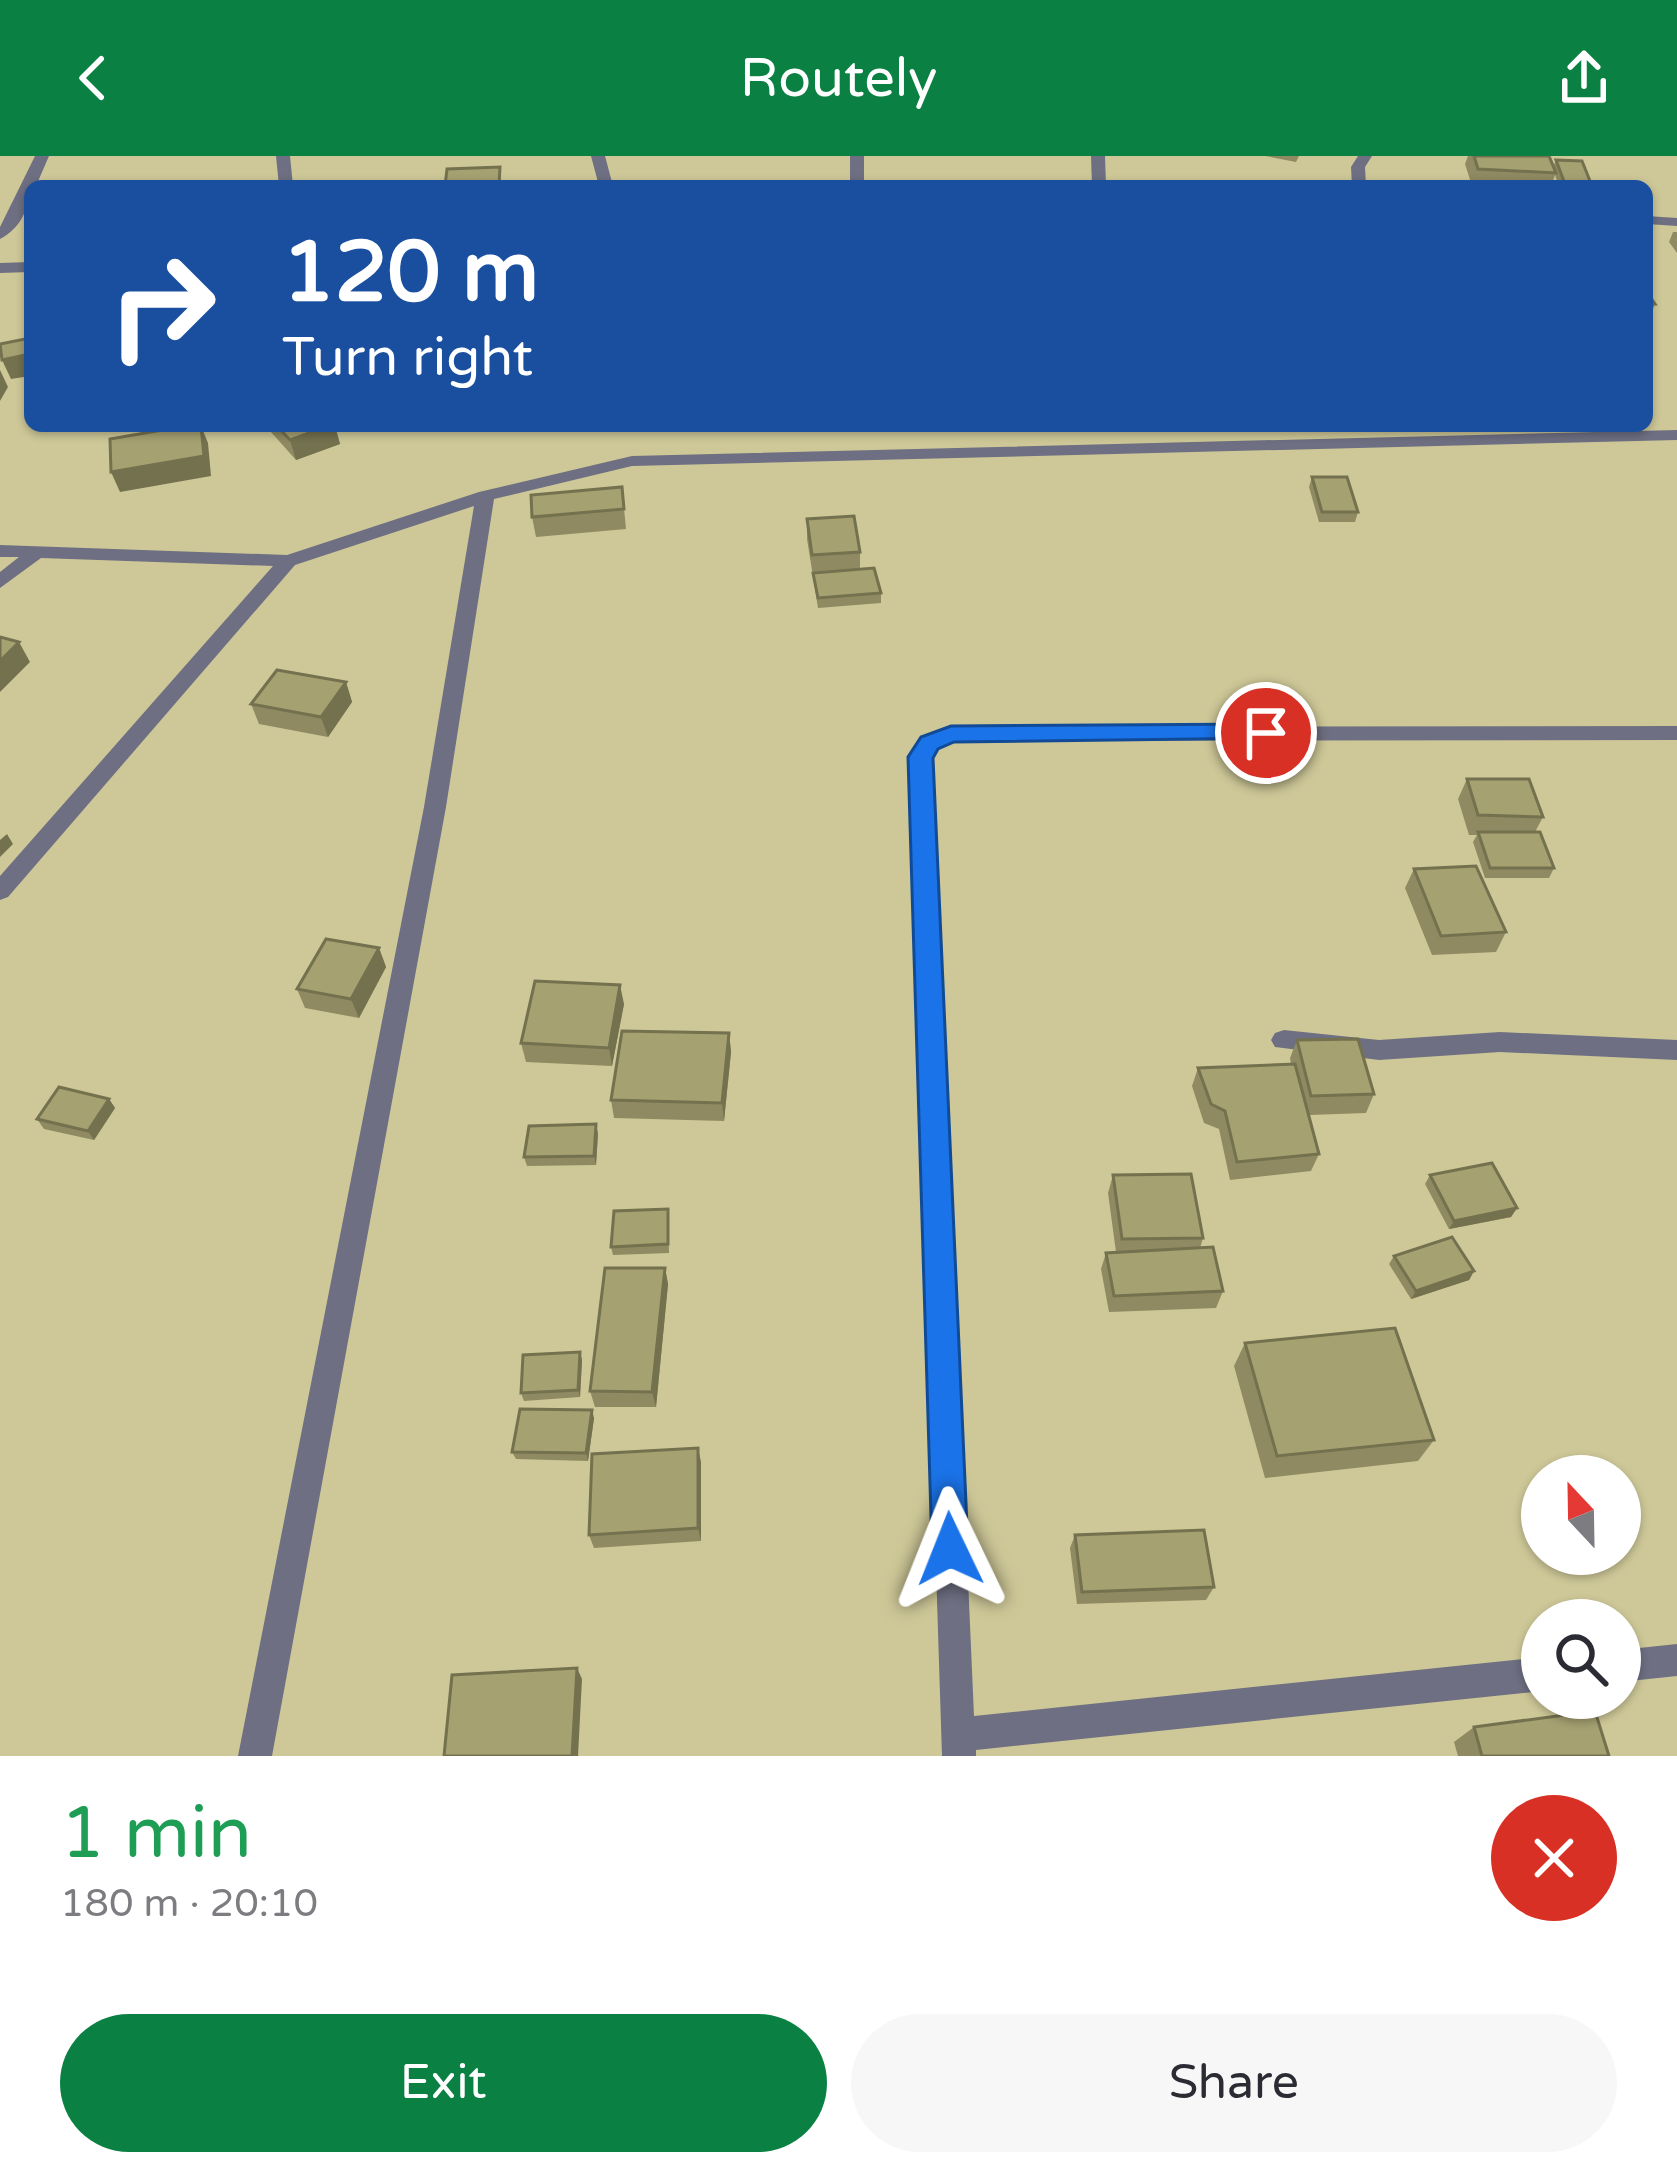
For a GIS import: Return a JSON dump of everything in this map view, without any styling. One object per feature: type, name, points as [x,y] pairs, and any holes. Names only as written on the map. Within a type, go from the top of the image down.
[{"type":"street","points":[[0,235],[14,222],[24,198]]},
{"type":"street","points":[[0,551],[288,561],[484,496],[632,461],[1677,435]]},
{"type":"street","points":[[255,1756],[435,807],[484,496]]},
{"type":"street","points":[[0,582],[34,555]]},
{"type":"street","points":[[0,891],[288,561]]},
{"type":"street","points":[[1521,1677],[958,1746],[921,757],[930,743],[951,734],[1677,733]]},
{"type":"street","points":[[1284,1040],[1379,1050],[1500,1042],[1677,1050]]},
{"type":"street","points":[[1641,1664],[1677,1660]]},
{"type":"building","points":[[1474,156],[1549,156],[1556,173],[1478,169]]},
{"type":"building","points":[[1556,160],[1582,161],[1590,180],[1564,180]]},
{"type":"building","points":[[500,167],[499,180],[446,180],[447,169]]},
{"type":"building","points":[[24,339],[24,355],[2,360],[0,344]]},
{"type":"building","points":[[151,432],[202,432],[204,456],[111,472],[110,439]]},
{"type":"building","points":[[283,432],[312,432],[290,440]]},
{"type":"building","points":[[1312,477],[1347,477],[1358,512],[1322,512]]},
{"type":"building","points":[[622,487],[624,509],[532,517],[531,495]]},
{"type":"building","points":[[854,516],[860,552],[812,555],[807,519]]},
{"type":"building","points":[[874,568],[881,593],[818,598],[813,573]]},
{"type":"building","points":[[0,637],[19,642],[0,661]]},
{"type":"building","points":[[277,670],[346,682],[321,717],[251,704]]},
{"type":"building","points":[[1467,779],[1529,779],[1543,817],[1478,815]]},
{"type":"building","points":[[1478,832],[1540,832],[1554,868],[1490,868]]},
{"type":"building","points":[[1476,866],[1506,932],[1441,936],[1414,869]]},
{"type":"building","points":[[326,939],[379,948],[351,999],[297,989]]},
{"type":"building","points":[[535,981],[620,985],[609,1048],[521,1043]]},
{"type":"building","points":[[622,1031],[729,1033],[722,1103],[611,1100]]},
{"type":"building","points":[[1358,1039],[1374,1094],[1311,1096],[1297,1040]]},
{"type":"building","points":[[1295,1064],[1319,1154],[1237,1162],[1225,1111],[1211,1104],[1198,1068]]},
{"type":"building","points":[[59,1087],[109,1099],[88,1131],[37,1119]]},
{"type":"building","points":[[596,1124],[594,1156],[524,1157],[529,1126]]},
{"type":"building","points":[[1492,1163],[1517,1208],[1454,1221],[1430,1175]]},
{"type":"building","points":[[1191,1174],[1203,1238],[1122,1239],[1113,1175]]},
{"type":"building","points":[[668,1209],[668,1244],[611,1247],[614,1211]]},
{"type":"building","points":[[1452,1237],[1474,1271],[1416,1291],[1394,1256]]},
{"type":"building","points":[[1213,1247],[1223,1291],[1114,1296],[1106,1253]]},
{"type":"building","points":[[605,1268],[665,1268],[652,1392],[590,1391]]},
{"type":"building","points":[[1395,1328],[1434,1440],[1277,1456],[1245,1343]]},
{"type":"building","points":[[580,1352],[578,1390],[521,1393],[523,1355]]},
{"type":"building","points":[[520,1409],[592,1410],[586,1453],[512,1452]]},
{"type":"building","points":[[698,1448],[698,1528],[589,1535],[592,1454]]},
{"type":"building","points":[[1204,1530],[1214,1587],[1082,1592],[1075,1535]]},
{"type":"building","points":[[577,1668],[572,1756],[444,1756],[452,1675]]},
{"type":"building","points":[[1534,1719],[1597,1719],[1609,1756],[1482,1756],[1474,1727]]},
{"type":"route","points":[[950,1549],[921,757],[930,743],[951,734],[1266,733]]}]
